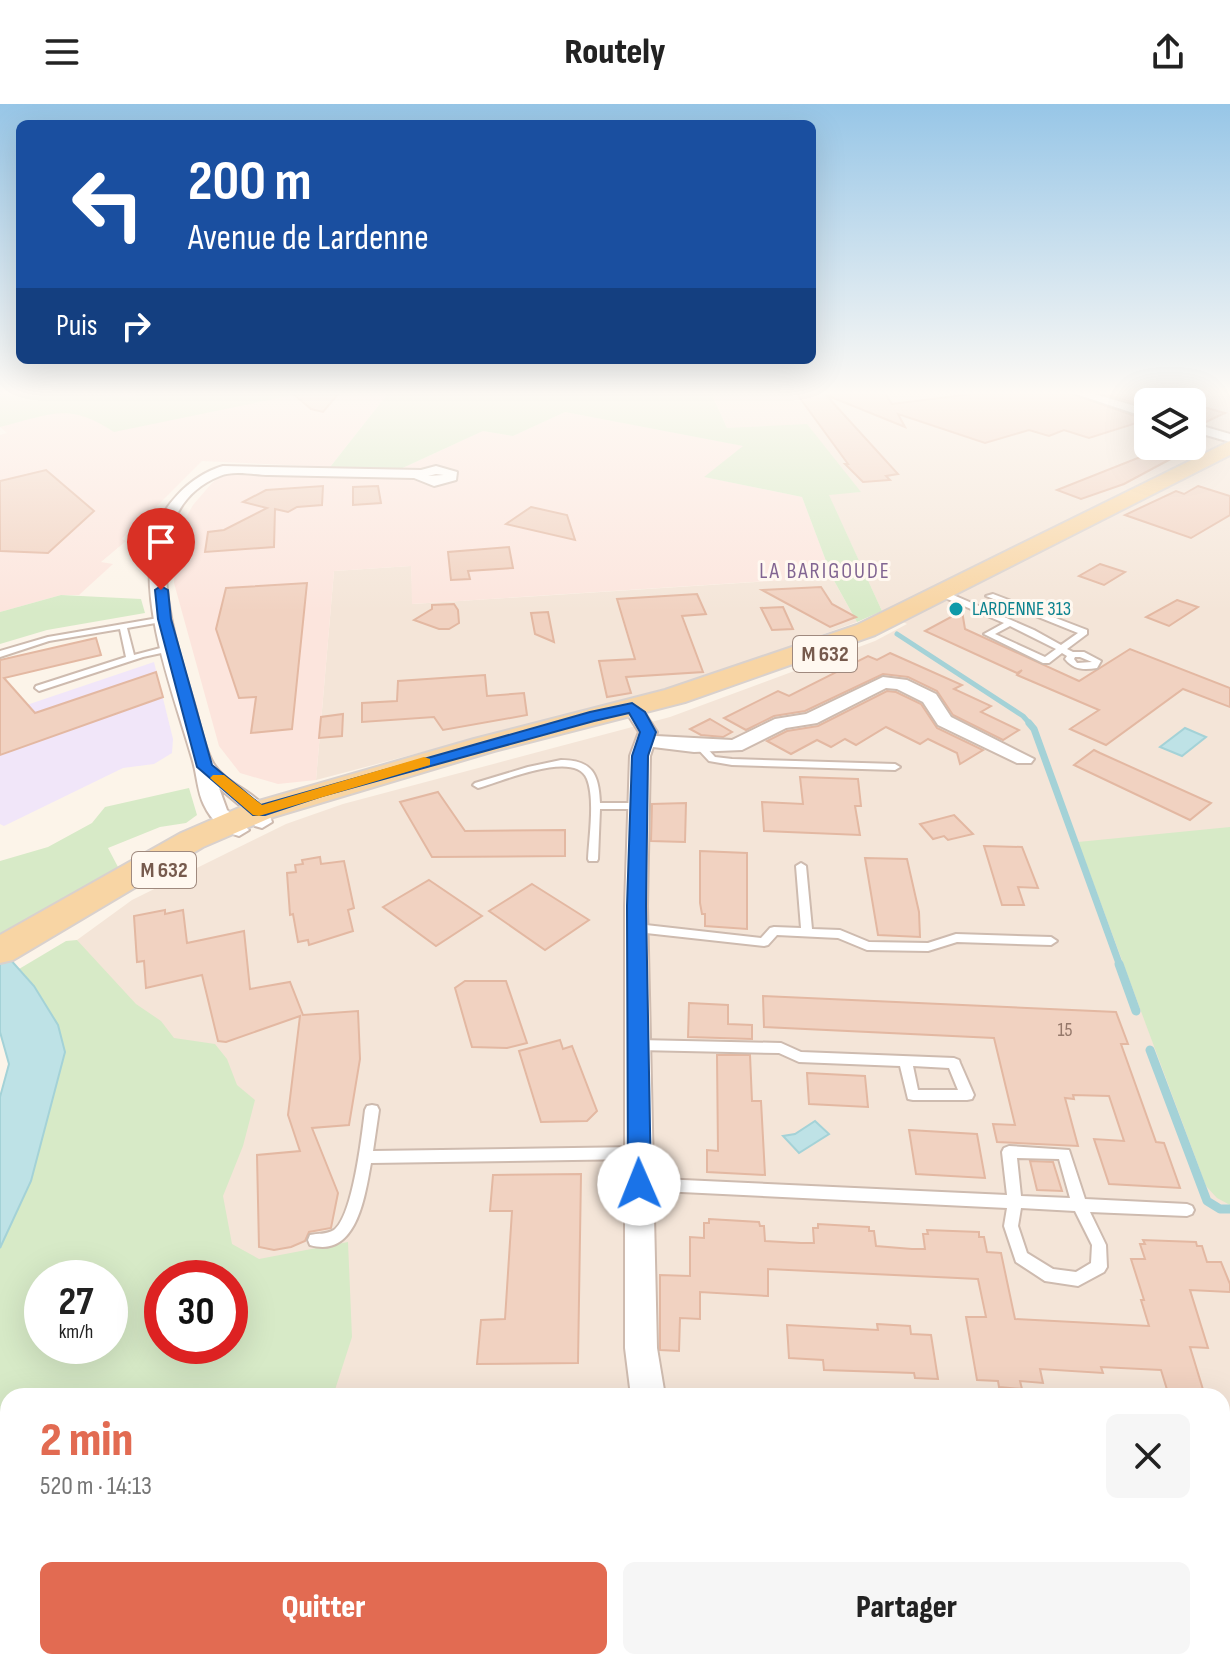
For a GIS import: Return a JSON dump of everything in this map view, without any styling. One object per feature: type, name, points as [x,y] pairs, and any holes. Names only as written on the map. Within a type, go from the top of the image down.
[{"type":"main road","name":"M 632","points":[[0,951],[42,935],[247,822],[430,766],[639,721],[721,682],[840,641],[979,582],[999,566],[1195,465]]},
{"type":"main road","name":"M 632","points":[[0,967],[42,935]]},
{"type":"street","points":[[247,822],[214,806],[164,619],[156,577],[161,535],[173,511],[207,476],[234,469],[421,474]]},
{"type":"street","points":[[647,1388],[641,1348],[639,1184],[639,721],[700,746],[735,746],[782,723],[811,719],[883,682],[901,684],[930,698],[944,721],[1024,759]]},
{"type":"street","points":[[205,767],[247,822]]},
{"type":"lane","points":[[945,595],[1010,623],[1072,655]]},
{"type":"lane","points":[[990,596],[1084,632],[1046,661],[988,634],[1010,623]]},
{"type":"lane","points":[[0,654],[48,639],[164,619]]},
{"type":"lane","points":[[123,626],[130,658]]},
{"type":"lane","points":[[39,688],[130,658],[172,648]]},
{"type":"lane","points":[[700,746],[712,759],[732,762],[895,767]]},
{"type":"lane","points":[[478,785],[558,763],[572,762],[583,766],[594,782],[593,859]]},
{"type":"lane","points":[[595,806],[639,806]]},
{"type":"lane","points":[[801,866],[807,933]]},
{"type":"lane","points":[[637,928],[764,942],[774,931],[840,934],[867,946],[928,947],[956,938],[1051,941]]},
{"type":"lane","points":[[638,1045],[781,1048],[799,1057],[954,1063],[967,1095],[913,1095],[906,1063]]},
{"type":"lane","points":[[315,1240],[330,1241],[345,1230],[367,1157],[372,1110]]},
{"type":"lane","points":[[367,1157],[639,1152]]},
{"type":"lane","points":[[1009,1152],[1064,1154],[1080,1206],[1099,1245],[1099,1267],[1078,1279],[1050,1276],[1021,1257],[1011,1226],[1015,1203],[1009,1152]]},
{"type":"lane","points":[[639,1184],[1187,1210]]},
{"type":"shaded area","points":[[0,465],[198,465],[147,516],[145,523],[131,528],[122,539],[126,541],[101,562],[113,564],[79,595],[61,595],[0,612]]},
{"type":"shaded area","points":[[288,465],[332,465],[330,467]]},
{"type":"shaded area","points":[[409,465],[720,465],[705,477],[802,497],[832,577],[412,604],[411,566],[334,571],[316,780],[278,784],[240,773],[219,746],[174,583],[176,536],[193,505],[221,476],[244,472],[383,477]]},
{"type":"shaded area","points":[[804,465],[1230,465],[1230,1388],[300,1388],[248,1306],[248,1260],[222,1260],[77,940],[132,900],[286,824],[343,804],[670,717],[875,641],[907,624],[882,611],[828,494],[860,492]]},
{"type":"shaded area","points":[[411,566],[413,604],[832,577],[857,622],[693,681],[316,780],[334,571]]},
{"type":"shaded area","points":[[154,662],[173,739],[172,753],[154,764],[123,768],[4,826],[0,824],[0,714]]},
{"type":"green space","points":[[332,465],[409,465],[383,477],[327,471]]},
{"type":"green space","points":[[719,465],[840,465],[861,492],[829,495],[882,611],[857,622],[832,577],[802,497],[704,477]]},
{"type":"green space","points":[[61,595],[141,599],[145,613],[47,630],[0,644],[0,612]]},
{"type":"green space","points":[[189,788],[197,815],[186,823],[160,827],[108,848],[118,867],[0,935],[0,861],[48,847],[92,823],[105,807]]},
{"type":"green space","points":[[1230,827],[1230,1205],[1217,1198],[1206,1186],[1078,842]]},
{"type":"green space","points":[[77,940],[136,1004],[161,1021],[174,1038],[215,1044],[227,1059],[237,1085],[255,1100],[243,1146],[223,1196],[232,1244],[259,1259],[348,1242],[352,1337],[336,1388],[0,1388],[0,1248],[31,1181],[65,1052],[58,1025],[34,986],[19,969],[66,941]]},
{"type":"water","points":[[1185,728],[1206,737],[1182,756],[1160,747]]},
{"type":"water","points":[[0,948],[34,986],[58,1025],[65,1052],[31,1181],[0,1248],[0,1097],[9,1064],[0,1032]]},
{"type":"water","points":[[815,1121],[829,1134],[799,1153],[783,1136],[795,1134]]},
{"type":"building","points":[[846,465],[890,465],[898,474],[886,476],[890,480],[863,482]]},
{"type":"building","points":[[1120,465],[1159,465],[1124,484],[1081,499],[1057,490]]},
{"type":"building","points":[[46,470],[94,511],[48,553],[0,551],[0,481]]},
{"type":"building","points":[[323,486],[322,505],[297,507],[288,512],[275,509],[274,547],[205,552],[208,532],[224,530],[267,508],[243,502],[266,490]]},
{"type":"building","points":[[378,486],[381,503],[353,505],[353,487]]},
{"type":"building","points":[[1198,486],[1230,496],[1230,515],[1191,538],[1125,515],[1176,491],[1184,494]]},
{"type":"building","points":[[531,507],[567,515],[575,540],[506,524]]},
{"type":"building","points":[[509,547],[513,568],[468,571],[470,579],[451,580],[448,552]]},
{"type":"building","points":[[1100,564],[1125,572],[1104,585],[1079,576]]},
{"type":"building","points":[[307,583],[292,729],[251,733],[256,697],[239,698],[216,629],[226,588]]},
{"type":"building","points":[[821,587],[832,604],[856,617],[830,627],[762,590]]},
{"type":"building","points":[[697,594],[706,614],[682,616],[703,672],[626,677],[631,693],[607,697],[599,661],[635,659],[617,599]]},
{"type":"building","points":[[1177,600],[1198,607],[1169,626],[1146,617]]},
{"type":"building","points":[[454,604],[459,623],[449,629],[439,629],[414,620],[432,609],[432,605]]},
{"type":"building","points":[[783,607],[793,629],[772,630],[761,608]]},
{"type":"building","points":[[962,611],[965,629],[1079,681],[1130,649],[1230,688],[1230,707],[1183,689],[1106,745],[1070,729],[1099,710],[1017,675],[1022,670],[1017,673],[925,631]]},
{"type":"building","points":[[548,612],[554,642],[535,634],[531,613]]},
{"type":"building","points":[[96,638],[101,655],[4,678],[35,713],[156,672],[163,697],[0,755],[0,660]]},
{"type":"building","points":[[890,653],[962,685],[954,689],[991,706],[981,712],[1019,730],[1003,740],[953,715],[937,691],[908,677],[883,674],[805,711],[774,716],[746,730],[724,718],[778,691],[789,696],[868,656],[877,660]]},
{"type":"building","points":[[485,675],[487,696],[524,693],[527,715],[443,730],[434,717],[362,722],[362,703],[397,701],[398,681]]},
{"type":"building","points":[[887,691],[921,704],[937,728],[983,750],[960,764],[957,753],[928,739],[920,744],[886,727],[856,745],[845,739],[831,747],[817,740],[791,754],[767,741],[787,731],[818,726]]},
{"type":"building","points":[[343,714],[342,736],[319,738],[321,717]]},
{"type":"building","points":[[710,719],[732,732],[723,737],[701,735],[690,729]]},
{"type":"building","points":[[1094,750],[1211,803],[1190,820],[1074,765]]},
{"type":"building","points":[[800,777],[858,779],[861,806],[855,806],[860,835],[764,831],[762,802],[803,804]]},
{"type":"building","points":[[438,792],[465,831],[565,830],[565,856],[432,857],[400,802]]},
{"type":"building","points":[[686,803],[685,842],[651,841],[652,804]]},
{"type":"building","points":[[954,815],[973,834],[948,840],[944,836],[933,839],[920,824]]},
{"type":"building","points":[[984,846],[1022,847],[1038,888],[1018,887],[1024,905],[1002,905]]},
{"type":"building","points":[[700,851],[747,853],[747,929],[705,926],[705,914],[702,914],[700,903]]},
{"type":"building","points":[[320,857],[321,864],[344,861],[354,908],[348,910],[353,931],[309,945],[308,940],[298,942],[293,914],[290,915],[287,873],[296,872],[295,865],[303,864],[302,860]]},
{"type":"building","points":[[865,858],[907,859],[919,912],[920,937],[878,935]]},
{"type":"building","points":[[429,880],[482,916],[436,946],[383,907]]},
{"type":"building","points":[[532,884],[589,920],[545,950],[489,911]]},
{"type":"building","points":[[165,910],[165,914],[183,910],[187,943],[244,931],[250,989],[290,982],[303,1015],[358,1011],[360,1059],[349,1125],[312,1128],[338,1193],[331,1228],[309,1232],[305,1241],[291,1247],[274,1250],[259,1247],[257,1155],[300,1151],[288,1115],[300,1016],[226,1042],[218,1041],[202,975],[146,988],[144,961],[137,962],[134,916]]},
{"type":"building","points":[[465,981],[506,981],[527,1043],[507,1048],[472,1047],[455,988]]},
{"type":"building","points":[[763,996],[1116,1012],[1128,1044],[1121,1044],[1156,1142],[1164,1143],[1180,1188],[1109,1184],[1094,1139],[1124,1141],[1109,1096],[1073,1095],[1074,1099],[1065,1098],[1078,1146],[997,1142],[993,1124],[1015,1125],[994,1038],[764,1027]]},
{"type":"building","points":[[689,1003],[728,1005],[728,1024],[752,1025],[752,1039],[688,1037]]},
{"type":"building","points":[[560,1040],[563,1049],[572,1046],[597,1111],[587,1121],[541,1122],[519,1051]]},
{"type":"building","points":[[717,1055],[750,1055],[752,1101],[761,1101],[765,1175],[707,1172],[707,1150],[718,1151]]},
{"type":"building","points":[[807,1073],[865,1076],[868,1107],[809,1104]]},
{"type":"building","points":[[909,1130],[977,1134],[985,1178],[916,1174]]},
{"type":"building","points":[[1030,1161],[1053,1162],[1062,1191],[1037,1190]]},
{"type":"building","points":[[581,1174],[578,1363],[477,1364],[481,1320],[505,1319],[512,1211],[490,1211],[493,1175]]},
{"type":"building","points":[[709,1219],[759,1222],[760,1226],[764,1226],[765,1241],[801,1243],[814,1243],[813,1228],[818,1228],[818,1224],[869,1227],[869,1231],[874,1231],[876,1246],[912,1249],[925,1249],[923,1234],[928,1234],[927,1230],[979,1232],[979,1237],[984,1237],[987,1252],[1001,1253],[1015,1319],[1149,1326],[1131,1259],[1145,1259],[1140,1244],[1145,1244],[1143,1240],[1196,1242],[1197,1246],[1202,1246],[1207,1262],[1221,1262],[1230,1292],[1190,1290],[1208,1348],[1190,1347],[1203,1388],[1167,1388],[1161,1370],[1101,1367],[1103,1373],[1040,1369],[1043,1383],[1020,1381],[1022,1388],[999,1387],[998,1381],[977,1380],[966,1317],[986,1317],[978,1279],[768,1269],[768,1296],[700,1292],[700,1319],[680,1318],[679,1351],[660,1350],[660,1275],[690,1276],[690,1237],[704,1238],[704,1223],[709,1223]]},
{"type":"building","points":[[877,1324],[910,1326],[911,1334],[931,1335],[938,1379],[915,1378],[914,1373],[824,1370],[823,1360],[789,1358],[787,1325],[878,1330]]},
{"type":"waterway","points":[[897,634],[1023,716],[1031,725]]},
{"type":"waterway","points":[[1029,723],[1034,729],[1120,966]]},
{"type":"waterway","points":[[1119,964],[1136,1011]]},
{"type":"waterway","points":[[1150,1050],[1207,1201],[1220,1209],[1230,1209]]},
{"type":"slow traffic","points":[[219,778],[259,811],[424,762]]},
{"type":"place","name":"LARDENNE 313","points":[[956,609]]},
{"type":"district","name":"LA BARIGOUDE","points":[[825,571]]},
{"type":"route","points":[[161,590],[164,619],[205,767],[259,811],[316,792],[590,717],[632,707],[639,715],[648,732],[640,756],[636,906],[639,1184]]}]
